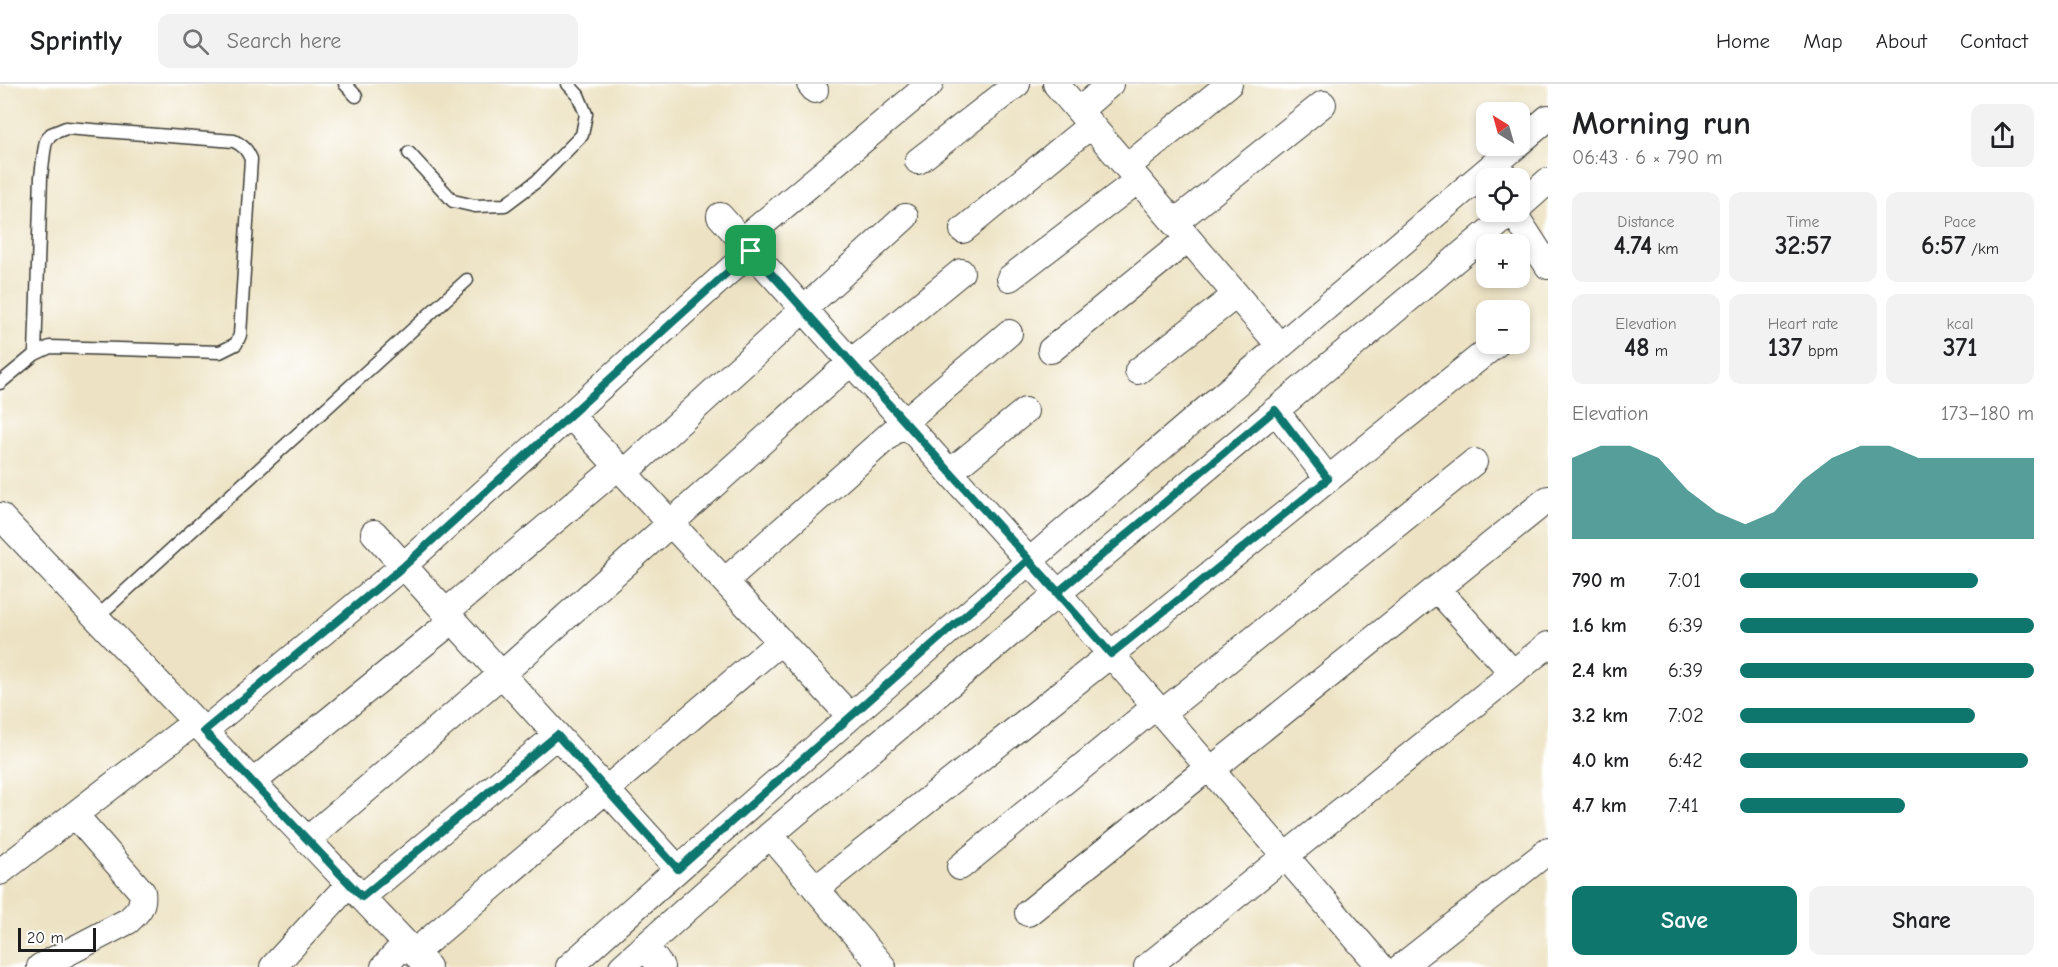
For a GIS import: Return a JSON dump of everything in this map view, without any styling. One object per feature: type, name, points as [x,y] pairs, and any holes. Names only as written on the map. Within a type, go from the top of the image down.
[{"type":"street","points":[[0,872],[75,815],[200,727],[404,566],[570,416],[746,246],[930,84]]},
{"type":"street","points":[[918,161],[1017,84]]},
{"type":"street","points":[[1056,84],[1280,346]]},
{"type":"street","points":[[963,230],[1085,118],[1110,84]]},
{"type":"street","points":[[1010,279],[1132,173],[1229,84]]},
{"type":"street","points":[[1051,350],[1323,104]]},
{"type":"street","points":[[1530,133],[1548,118]]},
{"type":"street","points":[[1496,168],[1507,156]]},
{"type":"street","points":[[1530,197],[1548,181]]},
{"type":"street","points":[[569,967],[1028,560],[1280,346],[1476,185]]},
{"type":"street","points":[[720,216],[1058,592],[1381,967]]},
{"type":"street","points":[[253,782],[621,469],[905,217]]},
{"type":"street","points":[[621,967],[770,835],[1501,222]]},
{"type":"street","points":[[1519,222],[1548,266]]},
{"type":"street","points":[[308,840],[502,674],[851,362],[962,272]]},
{"type":"street","points":[[1138,371],[1236,295]]},
{"type":"street","points":[[725,581],[904,422],[1009,333]]},
{"type":"street","points":[[816,889],[1484,354]]},
{"type":"street","points":[[1275,410],[1328,479]]},
{"type":"street","points":[[950,472],[1026,411]]},
{"type":"street","points":[[570,416],[850,716]]},
{"type":"street","points":[[960,867],[1474,462]]},
{"type":"street","points":[[1028,913],[1548,499]]},
{"type":"street","points":[[0,516],[416,954]]},
{"type":"street","points":[[374,533],[678,869]]},
{"type":"street","points":[[1437,589],[1513,673]]},
{"type":"street","points":[[384,967],[416,954],[781,641]]},
{"type":"street","points":[[1147,967],[1548,645]]},
{"type":"street","points":[[273,967],[355,891],[557,735]]},
{"type":"street","points":[[40,967],[128,921],[138,913],[143,902],[142,892],[75,815]]},
{"type":"street","points":[[770,835],[883,967]]},
{"type":"street","points":[[1401,967],[1548,851]]},
{"type":"street","points":[[645,946],[661,967]]},
{"type":"lane","points":[[345,84],[356,96]]},
{"type":"lane","points":[[409,153],[453,201],[476,206],[505,205],[537,181],[582,135],[586,114],[578,95],[568,84]]},
{"type":"lane","points":[[0,383],[35,354],[50,347],[220,352],[236,344],[240,335],[251,159],[248,150],[234,141],[66,128],[51,134],[46,141],[41,177],[35,354]]},
{"type":"lane","points":[[96,618],[467,280]]},
{"type":"route","points":[[751,251],[1058,592],[1275,410],[1328,479],[1111,654],[1028,560],[678,869],[557,735],[362,897],[204,731],[404,566],[751,251]]}]
